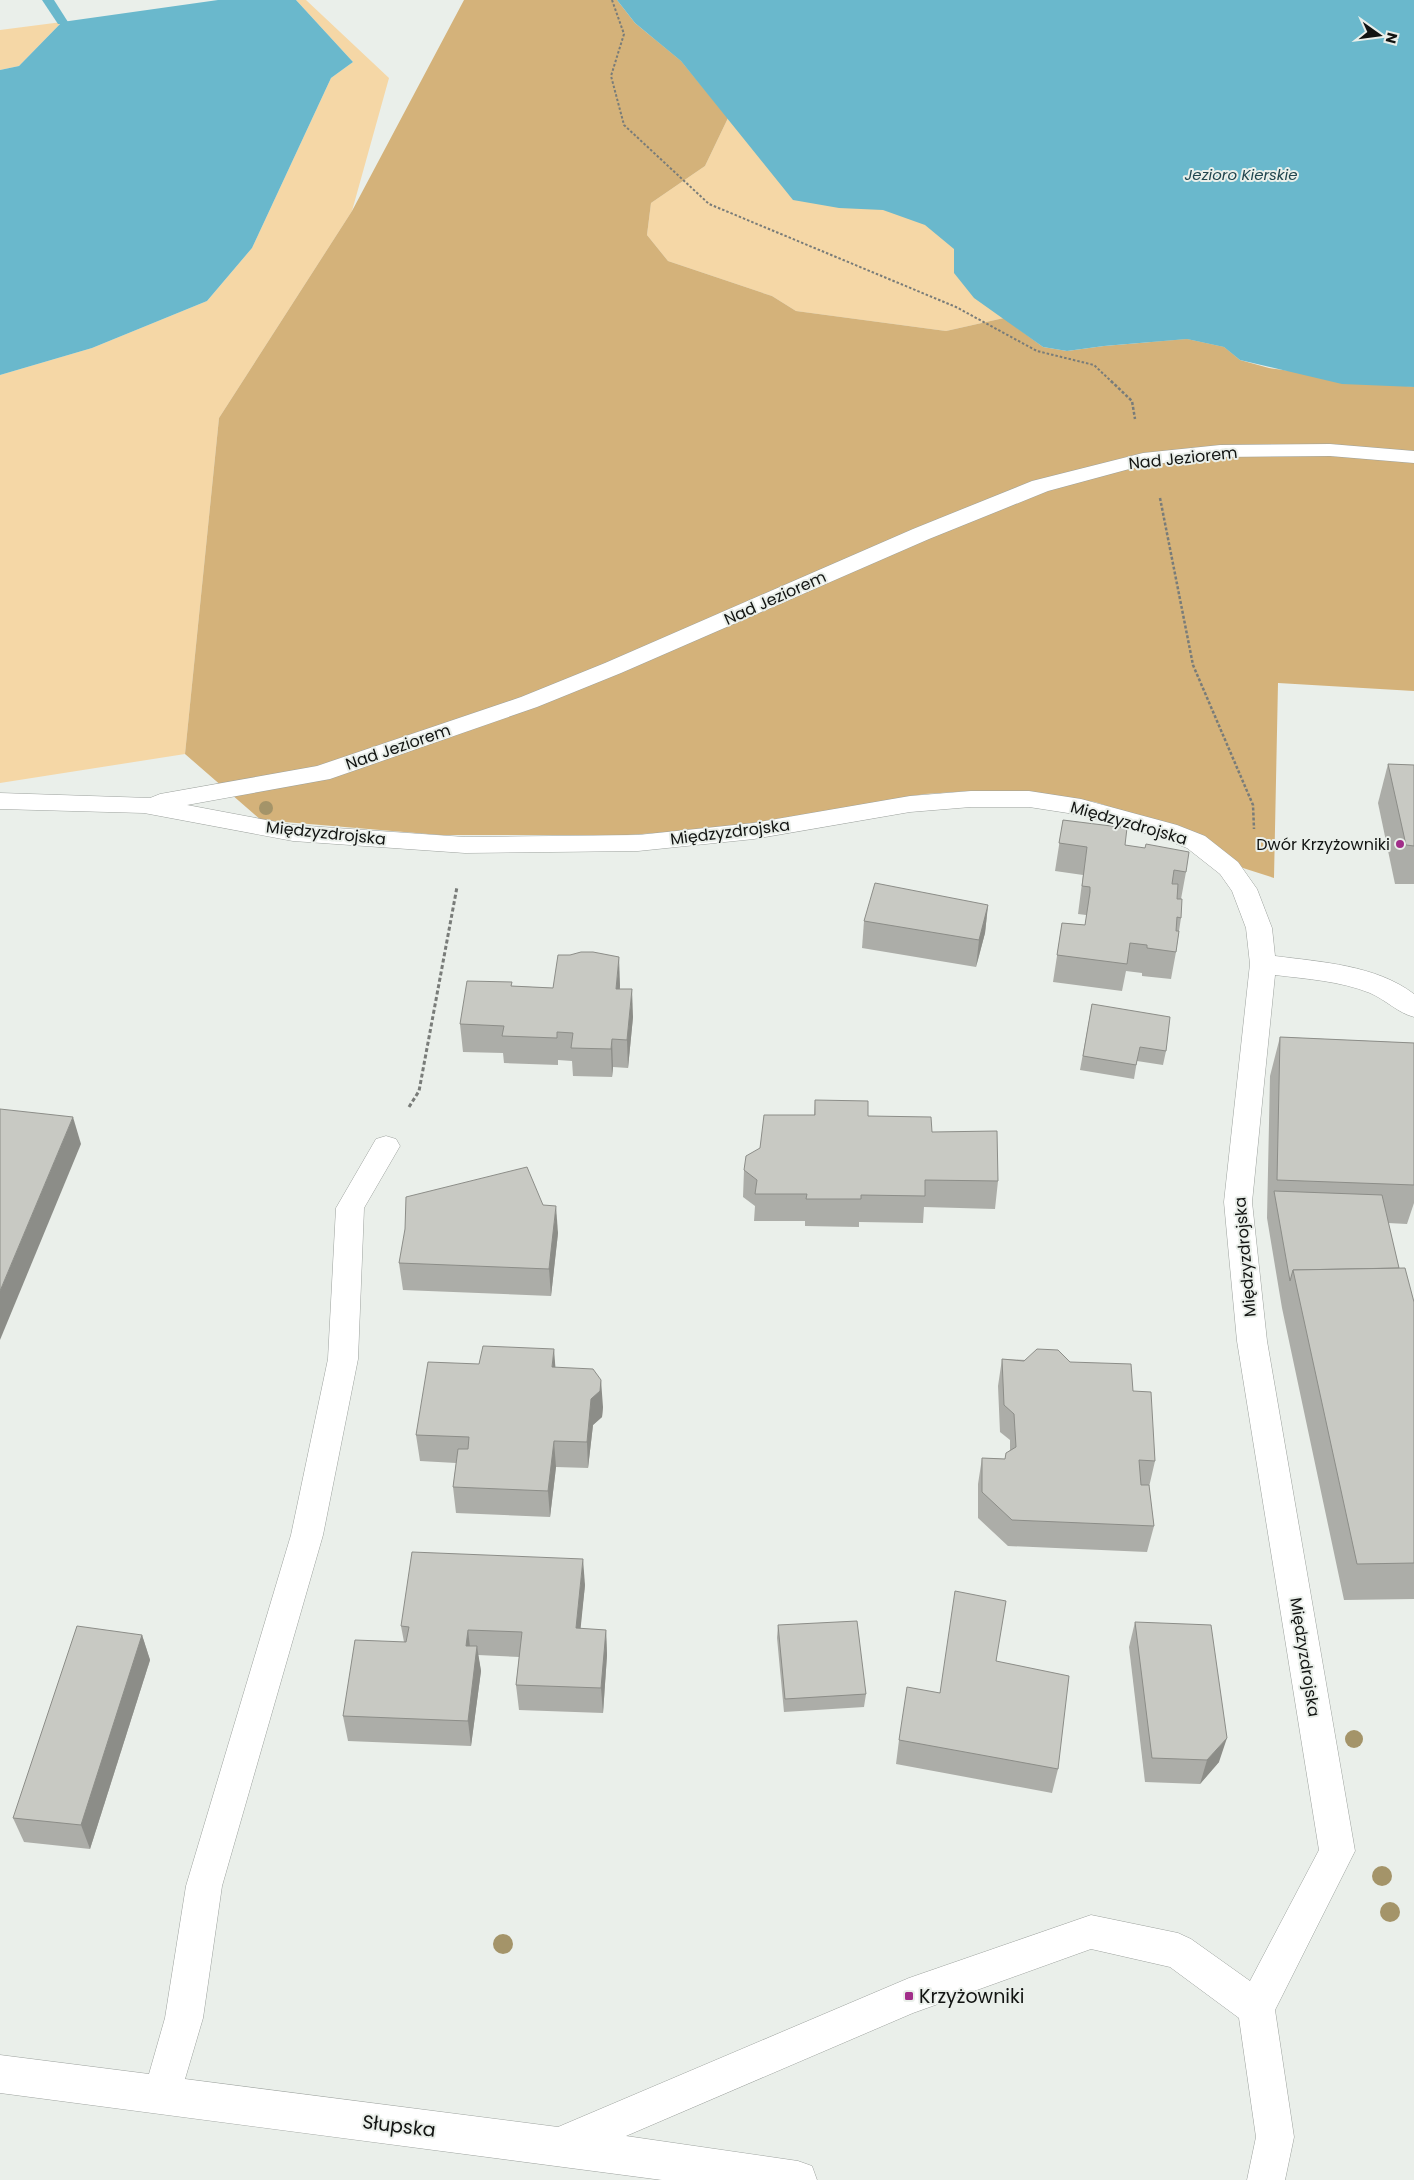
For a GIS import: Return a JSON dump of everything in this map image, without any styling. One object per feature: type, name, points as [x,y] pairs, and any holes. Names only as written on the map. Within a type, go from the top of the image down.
[{"type":"street","name":"Nad Jeziorem","points":[[144,805],[321,773],[529,702],[613,668],[921,534],[1040,486],[1143,459],[1220,451],[1330,450],[1414,457]]},
{"type":"street","name":"Międzyzdrojska","points":[[0,801],[144,805],[293,833],[466,845],[638,843],[745,832],[910,804],[971,799],[1029,799],[1081,807],[1168,831],[1196,842],[1229,868],[1244,889],[1259,928],[1264,964],[1238,1202],[1252,1341],[1337,1851],[1256,2008]]},
{"type":"street","points":[[1264,964],[1353,977],[1403,998],[1414,1008]]},
{"type":"street","points":[[162,2095],[184,2018],[204,1886],[307,1535],[343,1359],[350,1208],[386,1146]]},
{"type":"street","points":[[558,2146],[909,1996],[1091,1932],[1178,1951],[1256,2008],[1275,2136],[1266,2180]]},
{"type":"street","name":"Słupska","points":[[0,2074],[558,2146],[798,2180]]},
{"type":"path","points":[[612,0],[624,34],[611,76],[624,125],[708,204],[956,307],[1037,351],[1094,365],[1132,401],[1143,459],[1158,487],[1193,664],[1253,805]]},
{"type":"path","points":[[386,1146],[419,1091],[458,880]]},
{"type":"shaded area","points":[[296,0],[306,0],[389,78],[352,211],[219,418],[185,754],[0,783],[0,375],[92,348],[207,301],[252,248],[331,78],[353,62]]},
{"type":"shaded area","points":[[464,0],[617,0],[635,23],[681,61],[728,118],[705,166],[651,203],[647,235],[668,261],[772,296],[796,311],[946,331],[1004,318],[1043,347],[1067,351],[1187,339],[1224,347],[1240,360],[1269,368],[1414,387],[1414,691],[1278,683],[1274,878],[1243,868],[1213,846],[1156,822],[1095,802],[1029,793],[971,791],[925,794],[717,829],[627,835],[440,835],[261,820],[185,754],[219,418],[352,211]]},
{"type":"shaded area","name":"Jezioro Kierskie","points":[[617,0],[1060,0],[1414,387],[1004,318],[946,331],[796,311],[772,296],[668,261],[647,235],[651,203],[705,166],[728,118]]},
{"type":"shaded area","points":[[62,22],[19,66],[0,70],[0,30]]},
{"type":"water","points":[[218,0],[296,0],[353,62],[331,78],[252,248],[207,301],[92,348],[0,375],[0,70],[19,66],[62,22]]},
{"type":"water","name":"Jezioro Kierskie","points":[[617,0],[1414,0],[1414,387],[1342,384],[1240,360],[1224,347],[1187,339],[1067,351],[1043,347],[974,298],[954,273],[954,249],[925,225],[883,210],[839,208],[793,200],[681,61],[635,23]]},
{"type":"building","points":[[1388,764],[1414,765],[1414,846],[1406,845]]},
{"type":"building","points":[[1063,820],[1127,828],[1125,845],[1145,848],[1146,844],[1189,852],[1186,872],[1174,870],[1172,884],[1178,884],[1177,899],[1182,899],[1181,918],[1177,917],[1176,931],[1179,931],[1176,952],[1147,948],[1147,945],[1130,943],[1127,964],[1057,955],[1062,923],[1085,925],[1090,892],[1090,887],[1082,886],[1087,847],[1059,843]]},
{"type":"building","points":[[875,883],[988,905],[979,940],[864,921]]},
{"type":"building","points":[[581,952],[593,952],[619,957],[616,989],[632,989],[627,1040],[612,1039],[611,1049],[571,1048],[573,1033],[557,1032],[557,1038],[502,1036],[504,1026],[460,1024],[467,981],[512,982],[511,986],[553,988],[558,955],[570,955]]},
{"type":"building","points":[[1092,1004],[1170,1017],[1166,1051],[1140,1047],[1136,1065],[1083,1056]]},
{"type":"building","points":[[1280,1037],[1414,1043],[1414,1185],[1277,1180]]},
{"type":"building","points":[[815,1100],[868,1101],[868,1116],[931,1117],[932,1132],[997,1131],[998,1181],[925,1180],[925,1196],[861,1195],[861,1199],[806,1199],[807,1194],[755,1194],[757,1180],[744,1170],[746,1156],[760,1148],[764,1115],[815,1115]]},
{"type":"building","points":[[0,1109],[73,1117],[0,1291]]},
{"type":"building","points":[[527,1167],[543,1205],[556,1206],[549,1269],[399,1263],[405,1229],[406,1197]]},
{"type":"building","points":[[1274,1191],[1382,1195],[1399,1268],[1293,1270],[1290,1281]]},
{"type":"building","points":[[1405,1268],[1414,1302],[1414,1563],[1357,1564],[1293,1270]]},
{"type":"building","points":[[483,1346],[554,1349],[552,1367],[593,1369],[601,1380],[600,1391],[591,1399],[587,1442],[554,1441],[548,1491],[453,1487],[458,1449],[468,1449],[469,1437],[416,1435],[428,1362],[479,1364]]},
{"type":"building","points":[[1037,1349],[1058,1350],[1070,1362],[1131,1364],[1133,1391],[1151,1392],[1155,1461],[1139,1460],[1141,1485],[1149,1485],[1154,1526],[1012,1520],[982,1492],[982,1458],[1005,1459],[1006,1453],[1016,1447],[1014,1414],[1004,1405],[1002,1359],[1024,1361]]},
{"type":"building","points":[[412,1552],[583,1559],[576,1628],[606,1630],[601,1688],[516,1685],[522,1632],[468,1630],[466,1646],[477,1646],[468,1721],[343,1716],[355,1640],[406,1642],[409,1627],[401,1626]]},
{"type":"building","points":[[955,1591],[1006,1601],[996,1661],[1069,1676],[1058,1769],[899,1740],[907,1687],[940,1693]]},
{"type":"building","points":[[857,1621],[866,1694],[785,1699],[778,1625]]},
{"type":"building","points":[[1135,1622],[1211,1625],[1227,1738],[1207,1760],[1152,1758]]},
{"type":"building","points":[[77,1626],[142,1635],[81,1825],[13,1818]]},
{"type":"waterway","points":[[48,0],[62,22]]},
{"type":"place","name":"Dwór Krzyżowniki","points":[[1400,844]]},
{"type":"place","name":"Krzyżowniki","points":[[909,1996]]}]
